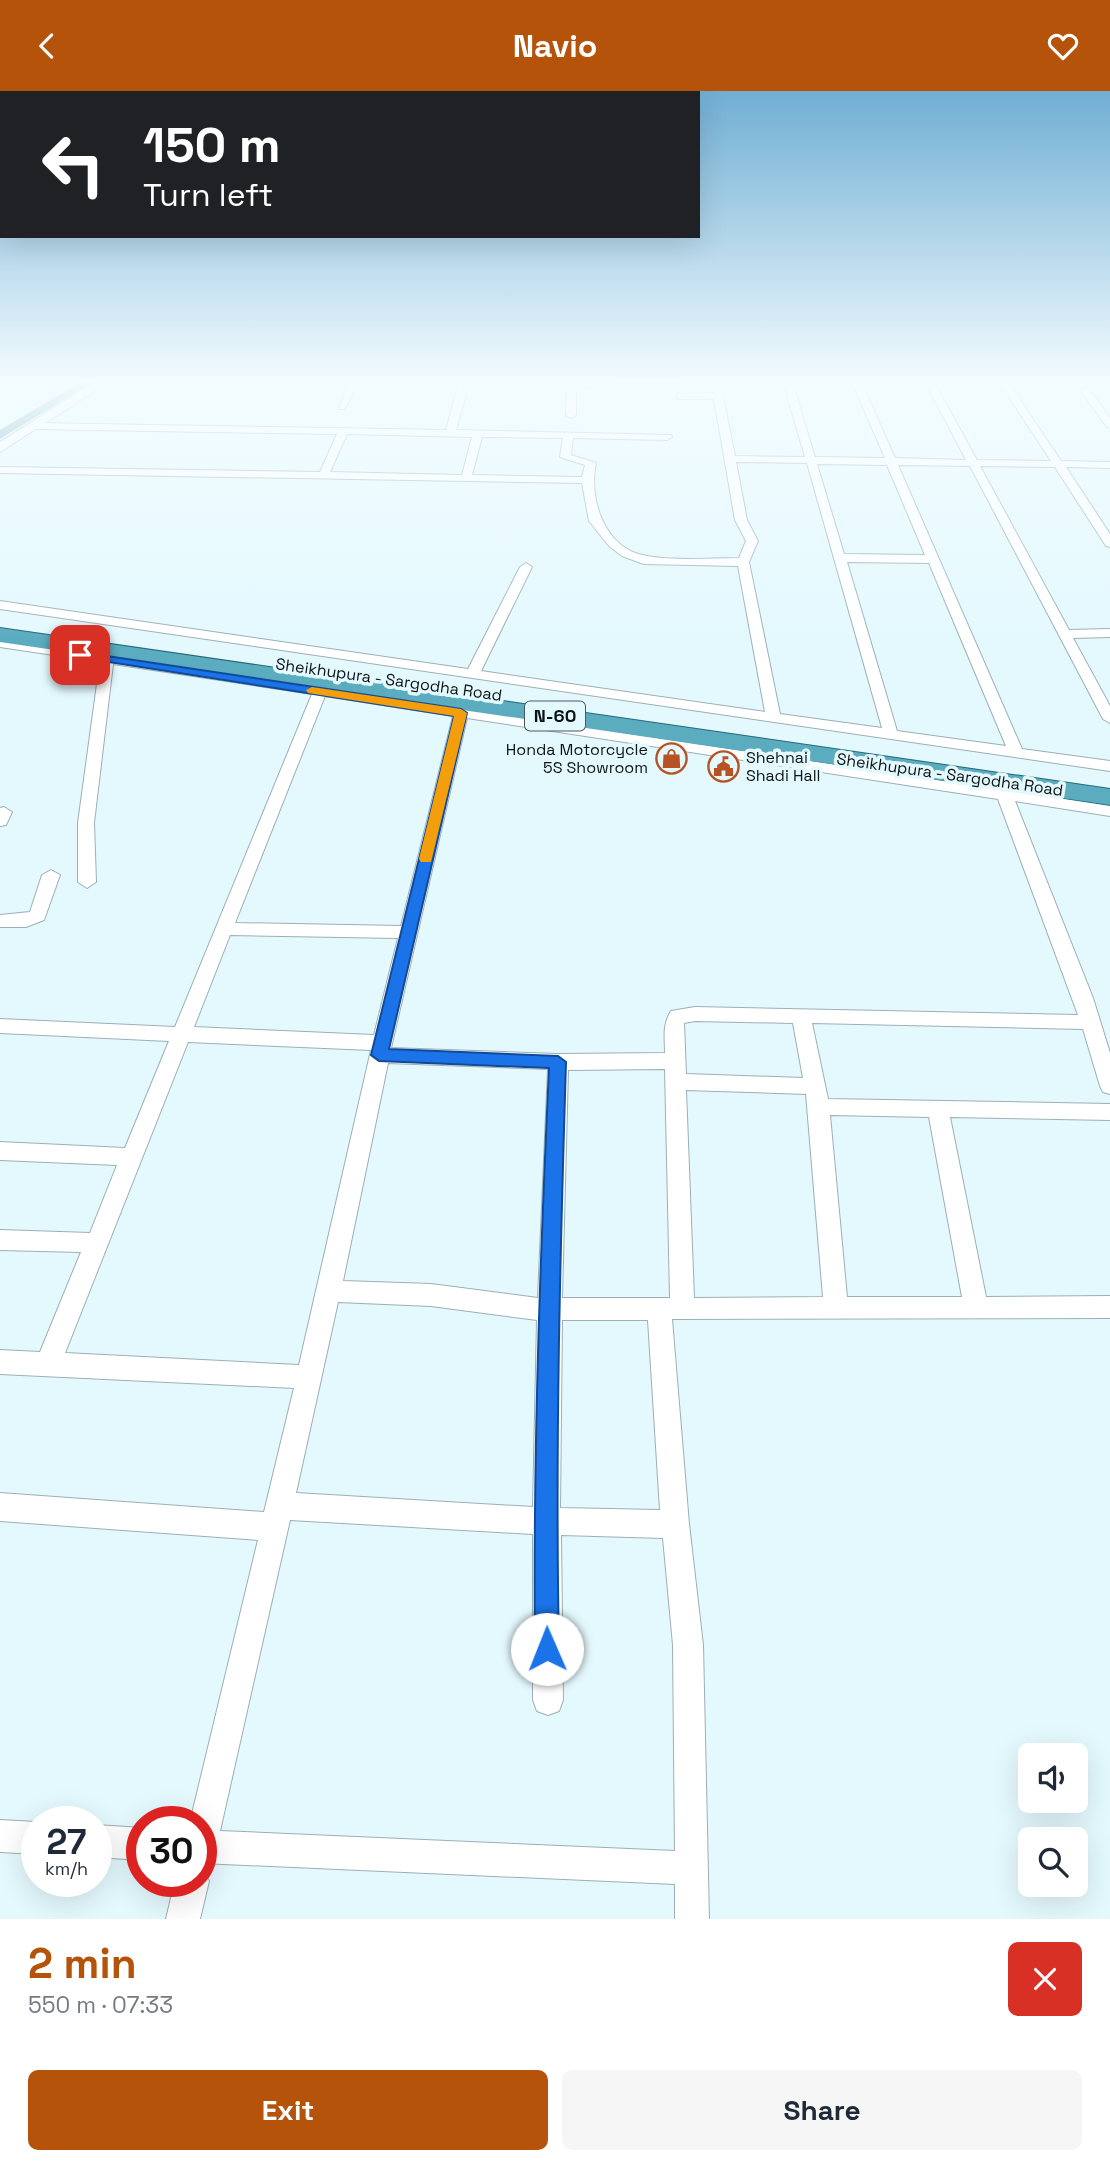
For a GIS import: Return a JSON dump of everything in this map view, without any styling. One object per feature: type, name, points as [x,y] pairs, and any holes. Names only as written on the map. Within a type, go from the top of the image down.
[{"type":"highway","name":"Sheikhupura - Sargodha Road","points":[[0,621],[1110,784]]},
{"type":"highway","name":"Sheikhupura - Sargodha Road","points":[[0,635],[1110,797]]},
{"type":"street","points":[[324,475],[327,467]]},
{"type":"street","points":[[466,478],[469,467]]},
{"type":"street","points":[[590,467],[587,480],[595,521],[613,543],[631,556],[653,560],[743,562]]},
{"type":"street","points":[[731,467],[741,520],[752,541],[743,562],[773,717]]},
{"type":"street","points":[[813,467],[891,734]]},
{"type":"street","points":[[894,467],[1016,752]]},
{"type":"street","points":[[976,467],[1110,719]]},
{"type":"street","points":[[1057,467],[1110,544]]},
{"type":"street","points":[[0,470],[587,480]]},
{"type":"street","points":[[1095,522],[1110,522]]},
{"type":"street","points":[[839,558],[933,559]]},
{"type":"street","points":[[472,674],[526,566]]},
{"type":"street","points":[[0,605],[1110,766]]},
{"type":"street","points":[[1064,634],[1110,633]]},
{"type":"street","points":[[0,643],[1110,811]]},
{"type":"street","points":[[87,882],[86,823],[107,659]]},
{"type":"street","points":[[48,1364],[320,691]]},
{"type":"street","points":[[210,1806],[329,1291],[381,1049],[461,713]]},
{"type":"street","points":[[1006,796],[1090,1021],[1110,1086]]},
{"type":"street","points":[[0,921],[26,921],[38,916],[51,875]]},
{"type":"street","points":[[224,929],[408,932]]},
{"type":"street","points":[[692,1919],[688,1645],[675,1524],[671,1308],[674,1022],[678,1016],[695,1014],[1090,1021]]},
{"type":"street","points":[[801,1016],[817,1096],[836,1308]]},
{"type":"street","points":[[0,1026],[182,1033],[675,1072],[817,1096],[938,1108],[1110,1112]]},
{"type":"street","points":[[548,1700],[545,1521],[548,1308],[558,1062]]},
{"type":"street","points":[[938,1108],[976,1308]]},
{"type":"street","points":[[0,1151],[132,1157]]},
{"type":"street","points":[[0,1240],[97,1243]]},
{"type":"street","points":[[329,1291],[431,1295],[506,1306],[548,1308],[1110,1307]]},
{"type":"street","points":[[0,1362],[309,1377]]},
{"type":"street","points":[[0,1507],[276,1517],[675,1524]]},
{"type":"street","points":[[0,1836],[21,1837]]},
{"type":"street","points":[[217,1847],[690,1867]]},
{"type":"street","points":[[183,1919],[188,1897]]},
{"type":"slow traffic","points":[[312,690],[461,713],[426,859]]},
{"type":"place","name":"Honda Motorcycle 5S Showroom","points":[[671,758]]},
{"type":"place","name":"Shehnai Shadi Hall","points":[[723,766]]},
{"type":"route","points":[[80,655],[461,713],[379,1055],[558,1062],[548,1308],[545,1521],[547,1649]]}]
